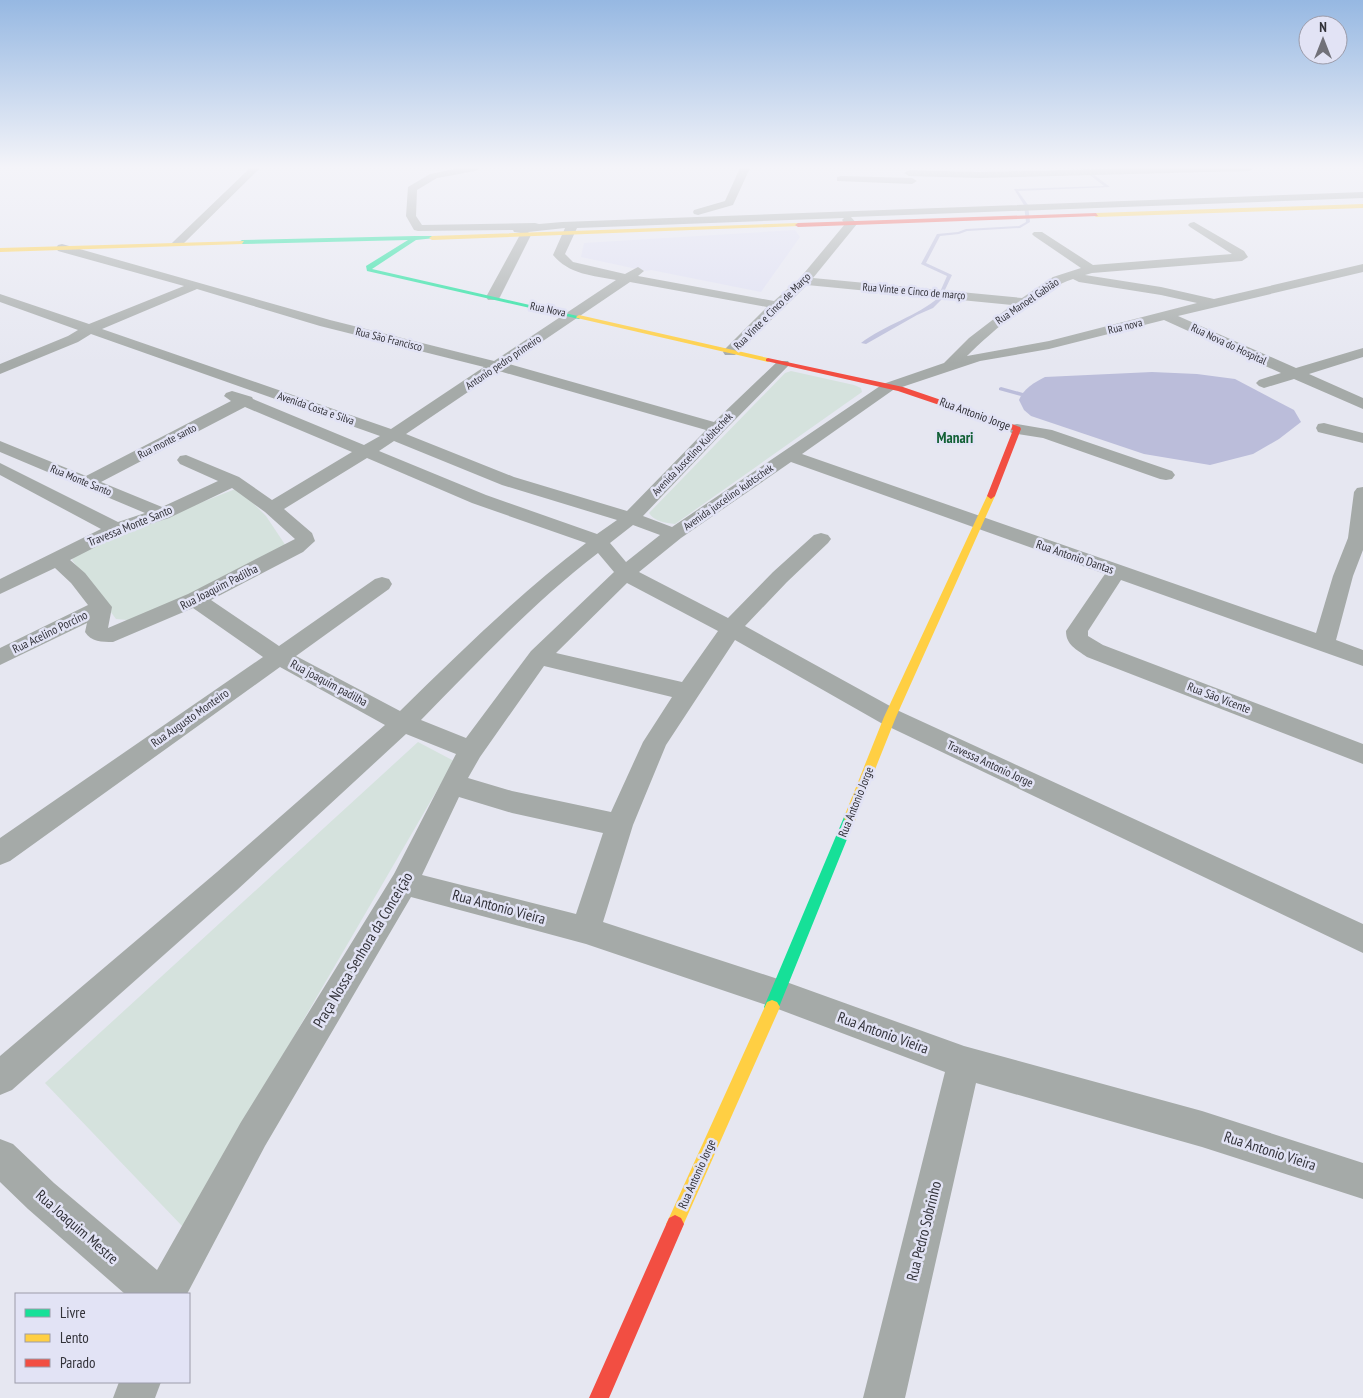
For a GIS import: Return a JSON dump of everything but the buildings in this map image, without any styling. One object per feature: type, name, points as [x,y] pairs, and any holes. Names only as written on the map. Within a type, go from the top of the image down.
[{"type":"main road","points":[[400,237],[415,234],[456,233]]},
{"type":"main road","points":[[0,250],[178,243],[415,238],[500,233]]},
{"type":"main road","name":"Rua Nova","points":[[415,238],[368,267],[369,270],[571,314],[783,364]]},
{"type":"main road","name":"Rua Antonio Jorge","points":[[599,1398],[778,994],[890,718],[1003,466],[1016,429],[934,399],[783,364]]},
{"type":"street","points":[[178,243],[188,233]]},
{"type":"street","points":[[493,297],[521,233]]},
{"type":"street","points":[[566,233],[560,255],[565,262],[580,269],[633,275],[780,302]]},
{"type":"street","name":"Rua Vinte e Cinco de Março","points":[[730,352],[804,281],[841,233]]},
{"type":"street","name":"Rua Manoel Gabião","points":[[949,366],[975,338],[1024,302],[1067,275],[1091,269],[1239,258],[1242,256],[1207,233]]},
{"type":"street","points":[[1038,234],[1091,269]]},
{"type":"street","name":"Rua São Francisco","points":[[62,248],[325,323],[498,366],[717,428]]},
{"type":"street","name":"Rua nova","points":[[888,387],[984,355],[1049,345],[1363,268]]},
{"type":"street","name":"Antonio pedro primeiro","points":[[272,508],[367,452],[498,366],[571,314],[633,275]]},
{"type":"street","points":[[1067,275],[1161,291],[1214,303]]},
{"type":"street","name":"Rua Vinte e Cinco de março","points":[[804,281],[1024,302]]},
{"type":"street","points":[[0,369],[196,285]]},
{"type":"street","name":"Avenida Costa e Silva","points":[[0,298],[393,435],[508,481],[631,518],[674,534]]},
{"type":"street","points":[[0,312],[144,364]]},
{"type":"street","name":"Rua Nova do Hospital","points":[[1167,316],[1363,404]]},
{"type":"street","name":"Rua Nova do Hospital","points":[[1264,383],[1363,352]]},
{"type":"street","name":"Avenida Juscelino Kubitschek","points":[[0,1078],[227,881],[403,723],[542,587],[598,541],[631,518],[717,428],[783,364]]},
{"type":"street","name":"Avenida juscelino kubtschek","points":[[578,619],[625,573],[674,534],[888,387]]},
{"type":"street","name":"Avenida Costa e Silva","points":[[218,390],[246,400],[480,499],[598,541]]},
{"type":"street","name":"Rua monte santo","points":[[88,482],[246,400]]},
{"type":"street","points":[[1324,428],[1363,438]]},
{"type":"street","points":[[1016,429],[1046,434],[1166,475]]},
{"type":"street","name":"Rua Monte Santo","points":[[0,446],[162,514]]},
{"type":"street","name":"Rua Antonio Dantas","points":[[788,455],[1363,658]]},
{"type":"street","points":[[2,471],[30,459]]},
{"type":"street","points":[[186,460],[233,482],[272,508]]},
{"type":"street","name":"Rua Monte Santo","points":[[2,471],[116,529]]},
{"type":"street","points":[[480,499],[508,481]]},
{"type":"street","name":"Travessa Monte Santo","points":[[0,587],[116,529],[162,514],[233,482]]},
{"type":"street","points":[[1324,644],[1343,576],[1360,538],[1363,492]]},
{"type":"street","name":"Rua Joaquim Padilha","points":[[100,607],[96,632],[113,635],[195,599],[296,548],[305,540],[305,537],[272,508]]},
{"type":"street","points":[[586,930],[619,825],[655,742],[731,628],[780,577],[821,539]]},
{"type":"street","name":"Travessa Antonio Jorge","points":[[598,541],[625,573],[731,628],[890,718],[1363,939]]},
{"type":"street","points":[[56,558],[78,578],[100,607]]},
{"type":"street","name":"Rua São Vicente","points":[[1117,572],[1077,631],[1077,639],[1095,650],[1363,754]]},
{"type":"street","name":"Rua Augusto Monteiro","points":[[0,853],[382,584]]},
{"type":"street","name":"Rua joaquim padilha","points":[[195,599],[278,656],[403,723],[471,750]]},
{"type":"street","name":"Rua Acelino Porcino","points":[[0,657],[100,607]]},
{"type":"street","name":"Praça Nossa Senhora da Conceição","points":[[167,1293],[253,1134],[404,883],[452,784],[471,750],[539,658],[578,619]]},
{"type":"street","points":[[539,658],[687,692]]},
{"type":"street","points":[[452,784],[512,802],[619,825]]},
{"type":"street","name":"Rua Antonio Vieira","points":[[404,883],[586,930],[778,994],[964,1063],[1202,1129],[1363,1181]]},
{"type":"street","name":"Rua Pedro Sobrinho","points":[[884,1398],[964,1063]]},
{"type":"street","name":"Rua Joaquim Mestre","points":[[0,1157],[41,1196],[154,1293]]},
{"type":"street","points":[[134,1398],[140,1383]]},
{"type":"shaded area","points":[[742,233],[797,233],[800,237],[761,292],[581,257],[584,243]]},
{"type":"shaded area","points":[[791,371],[854,385],[861,388],[862,392],[675,524],[660,521],[651,516],[649,513],[785,373]]},
{"type":"shaded area","points":[[1152,372],[1197,374],[1235,379],[1294,410],[1301,422],[1279,439],[1253,454],[1210,465],[1144,454],[1031,416],[1024,410],[1019,400],[1026,389],[1045,377]]},
{"type":"shaded area","points":[[238,488],[266,516],[286,546],[283,551],[139,617],[128,620],[116,619],[72,560],[76,554],[85,548]]},
{"type":"shaded area","points":[[418,742],[454,761],[183,1227],[45,1083]]},
{"type":"waterway","points":[[942,291],[950,275],[923,264],[938,235],[956,233]]},
{"type":"waterway","points":[[864,343],[931,307],[941,298]]},
{"type":"waterway","points":[[1001,389],[1021,394]]},
{"type":"traffic: fast","points":[[415,238],[368,267],[369,270],[579,317]]},
{"type":"traffic: fast","points":[[242,242],[432,238]]},
{"type":"traffic: fast","points":[[772,1007],[850,817]]},
{"type":"traffic: slow","points":[[432,238],[566,233]]},
{"type":"traffic: slow","points":[[0,250],[242,242]]},
{"type":"traffic: slow","points":[[579,317],[768,360]]},
{"type":"traffic: slow","points":[[850,817],[890,717],[991,496]]},
{"type":"traffic: slow","points":[[675,1224],[772,1007]]},
{"type":"traffic: jam","points":[[768,360],[900,389],[1017,429],[991,496]]},
{"type":"traffic: jam","points":[[599,1398],[675,1224]]},
{"type":"district","name":"Manari","points":[[955,438]]}]
